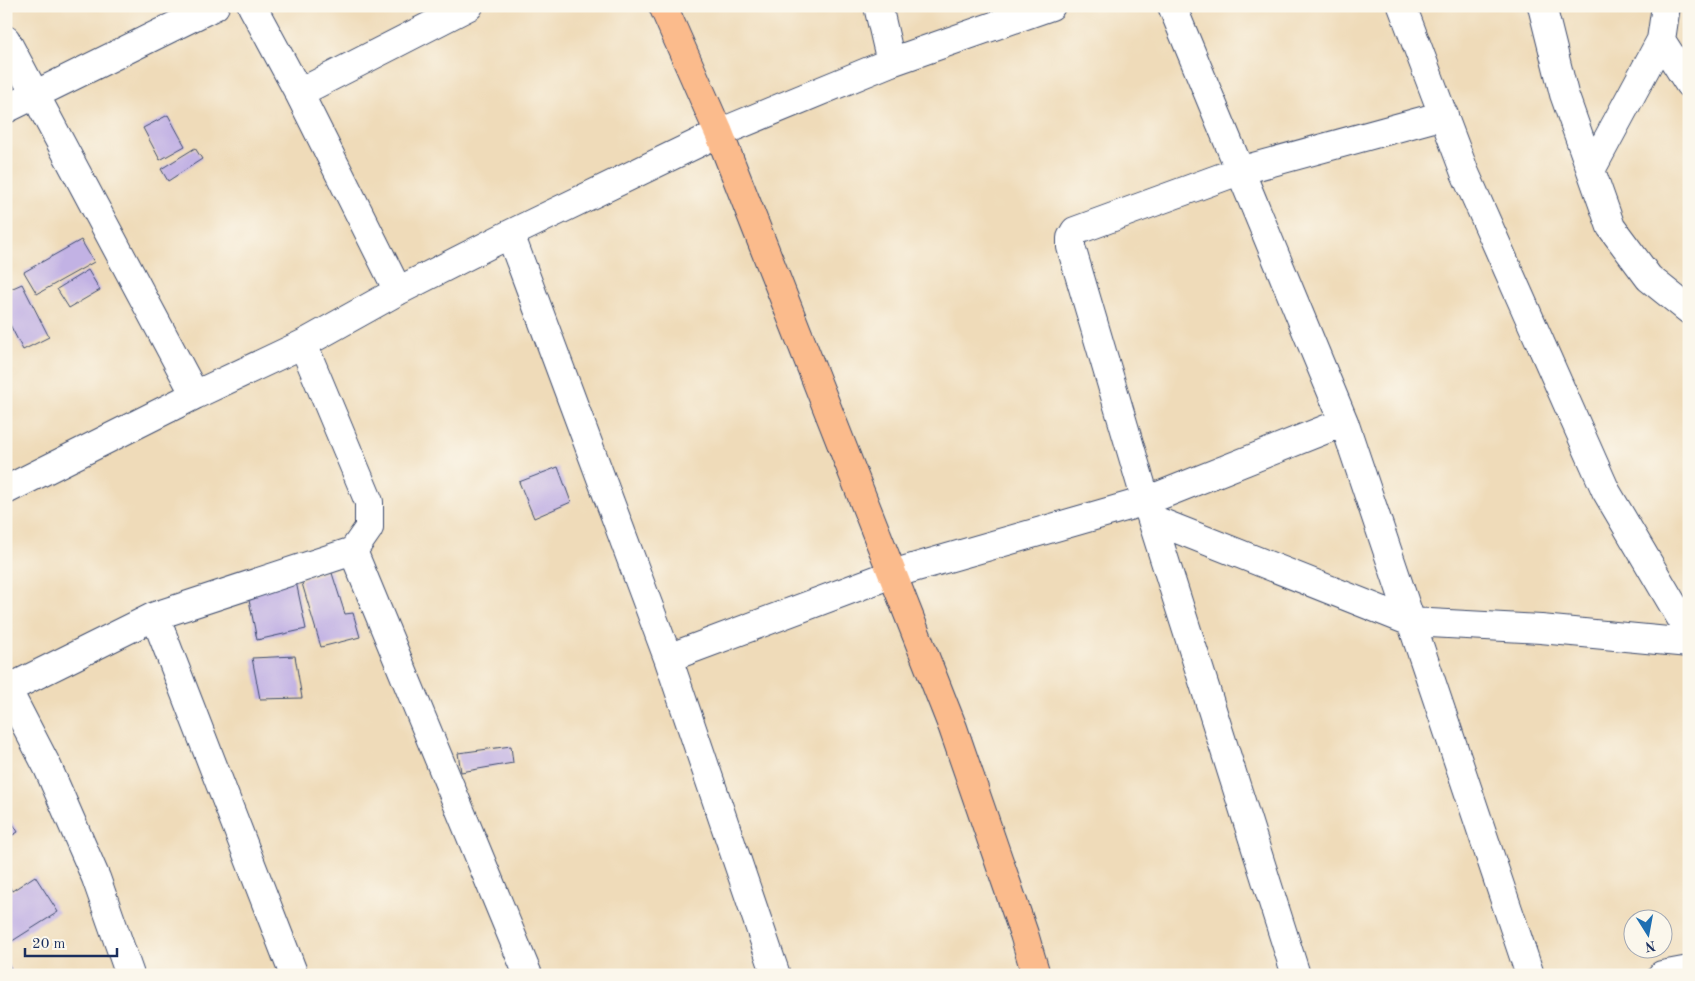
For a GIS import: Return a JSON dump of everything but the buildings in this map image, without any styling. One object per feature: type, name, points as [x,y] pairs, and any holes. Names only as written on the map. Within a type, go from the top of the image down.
[{"type":"main road","points":[[663,6],[719,133],[953,728],[1024,934],[1036,975]]},
{"type":"street","points":[[6,109],[216,6]]},
{"type":"street","points":[[252,6],[299,93],[398,291]]},
{"type":"street","points":[[299,93],[469,6]]},
{"type":"street","points":[[878,6],[892,62]]},
{"type":"street","points":[[6,490],[195,395],[304,344],[398,291],[510,234],[719,133],[892,62],[1051,6]]},
{"type":"street","points":[[1172,6],[1344,422],[1530,975]]},
{"type":"street","points":[[1402,6],[1465,174],[1606,491],[1689,632]]},
{"type":"street","points":[[1542,6],[1564,94],[1611,228],[1649,278],[1689,310]]},
{"type":"street","points":[[1591,170],[1661,40],[1666,6]]},
{"type":"street","points":[[6,40],[195,395]]},
{"type":"street","points":[[1661,40],[1689,84]]},
{"type":"street","points":[[1296,975],[1149,510],[1071,247],[1071,238],[1075,232],[1239,171],[1444,115]]},
{"type":"street","points":[[510,234],[668,658],[776,975]]},
{"type":"street","points":[[130,975],[96,878],[48,768],[7,688],[154,616],[353,551],[369,528],[369,502],[304,344]]},
{"type":"street","points":[[668,658],[892,574],[1149,510],[1344,422]]},
{"type":"street","points":[[1149,510],[1411,622],[1541,629],[1689,643]]},
{"type":"street","points":[[353,551],[528,975]]},
{"type":"street","points":[[154,616],[294,975]]},
{"type":"street","points":[[1662,975],[1689,970]]}]
